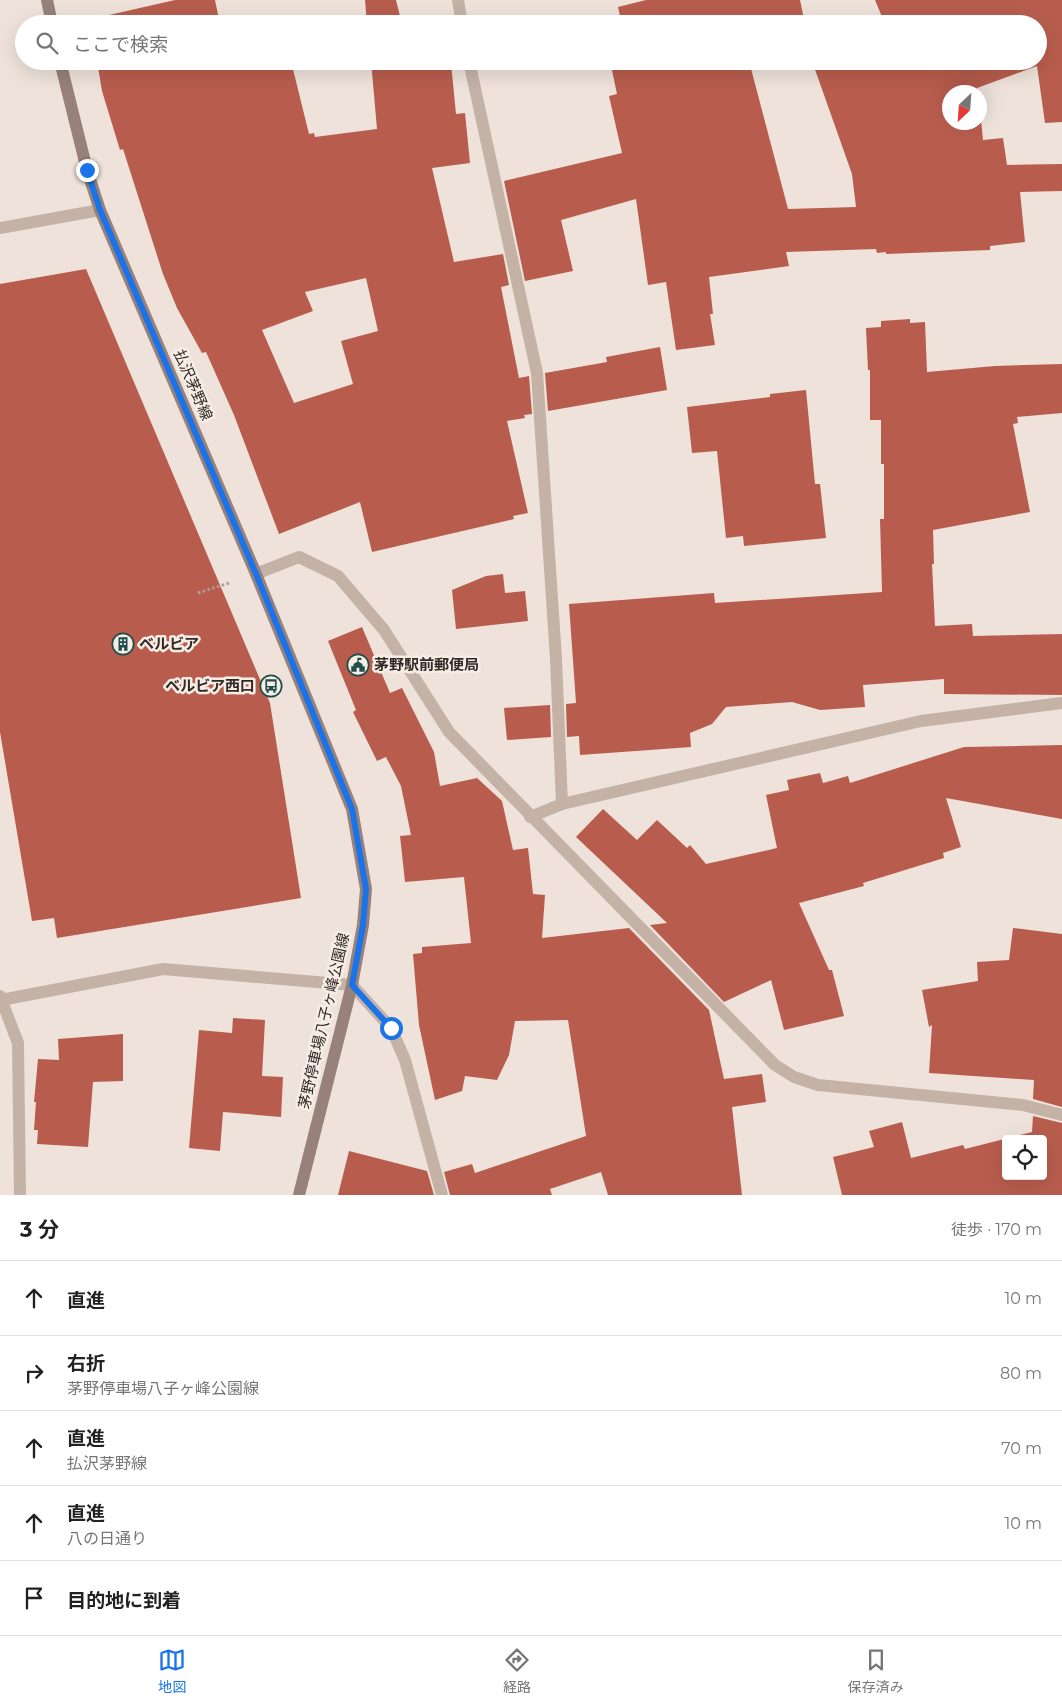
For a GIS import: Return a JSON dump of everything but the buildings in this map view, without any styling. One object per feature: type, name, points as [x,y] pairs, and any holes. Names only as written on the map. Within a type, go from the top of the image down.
[{"type":"main road","points":[[47,0],[50,15]]},
{"type":"main road","name":"払沢茅野線","points":[[62,70],[87,170],[100,210],[256,574]]},
{"type":"main road","name":"茅野停車場八子ヶ峰公園線","points":[[256,574],[352,809],[366,889],[363,925],[352,985],[299,1195]]},
{"type":"street","points":[[458,0],[460,15]]},
{"type":"street","points":[[471,70],[537,373],[556,659],[562,804]]},
{"type":"street","points":[[0,228],[100,210]]},
{"type":"street","points":[[256,574],[300,557],[338,576],[384,630],[449,732],[530,817],[775,1065],[794,1077],[818,1085],[1023,1105],[1062,1115]]},
{"type":"street","points":[[530,817],[562,804],[921,721],[1062,703]]},
{"type":"street","points":[[20,1195],[18,1043],[0,998],[163,969],[352,985],[391,1028],[405,1060],[442,1195]]},
{"type":"path","points":[[198,593],[230,583]]},
{"type":"place","name":"ベルビア","points":[[123,644]]},
{"type":"place","name":"茅野駅前郵便局","points":[[358,665]]},
{"type":"place","name":"ベルビア西口","points":[[271,686]]},
{"type":"route","points":[[87,170],[100,210],[256,574],[352,809],[366,889],[363,925],[352,985],[391,1028]]}]
